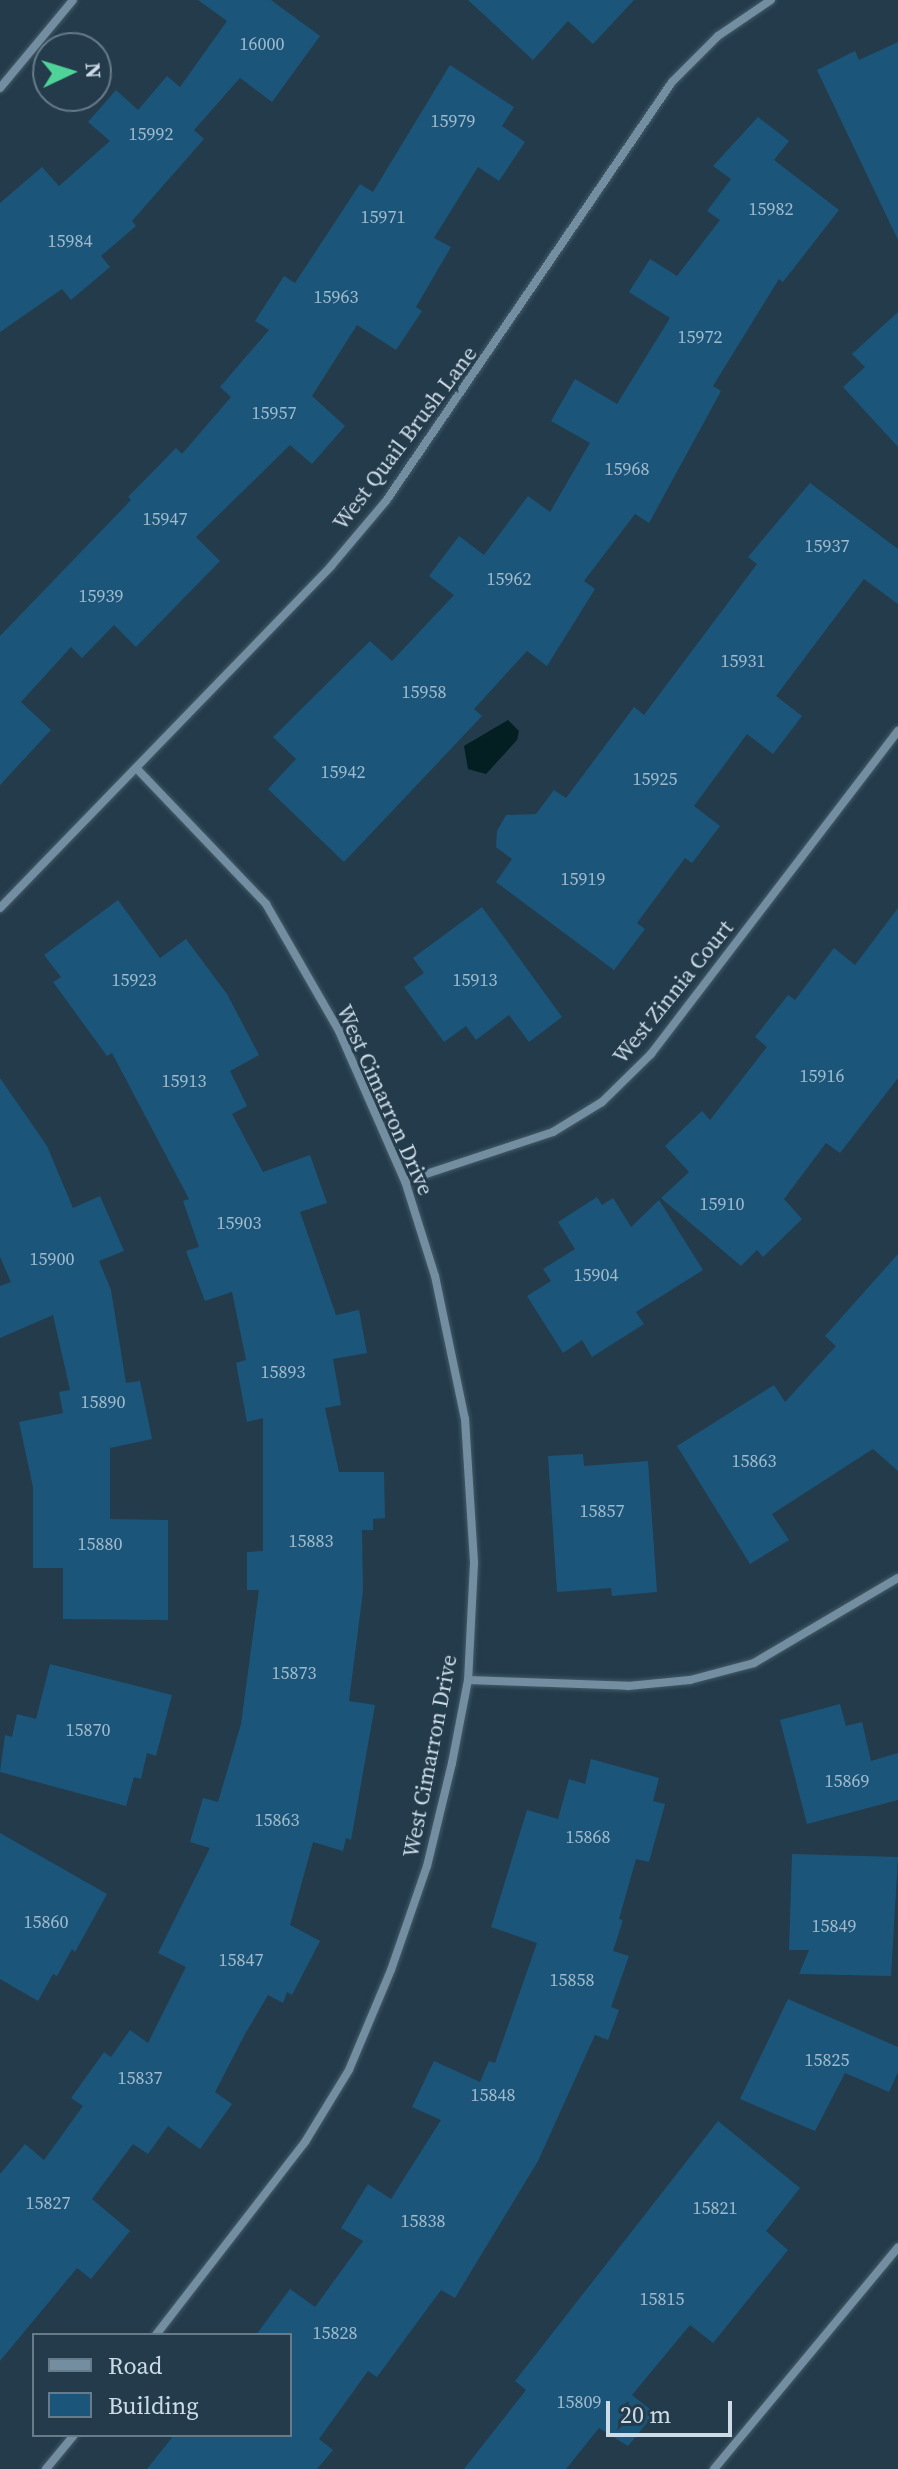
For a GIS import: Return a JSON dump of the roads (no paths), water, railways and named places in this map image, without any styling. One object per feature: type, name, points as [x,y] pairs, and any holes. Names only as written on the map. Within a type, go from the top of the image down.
[{"type":"street","points":[[0,88],[73,0]]},
{"type":"street","name":"West Quail Brush Lane","points":[[0,908],[137,769],[386,501],[672,82],[718,36],[771,0]]},
{"type":"street","name":"West Zinnia Court","points":[[405,1181],[553,1132],[602,1102],[651,1054],[898,731]]},
{"type":"street","name":"West Cimarron Drive","points":[[137,769],[266,904],[339,1031],[405,1181],[435,1276],[465,1419],[474,1563],[468,1680],[427,1866],[349,2070],[305,2142],[158,2333]]},
{"type":"street","points":[[468,1680],[628,1686],[690,1680],[754,1663],[898,1578]]},
{"type":"street","points":[[714,2469],[898,2247]]},
{"type":"street","points":[[46,2469],[72,2437]]}]
